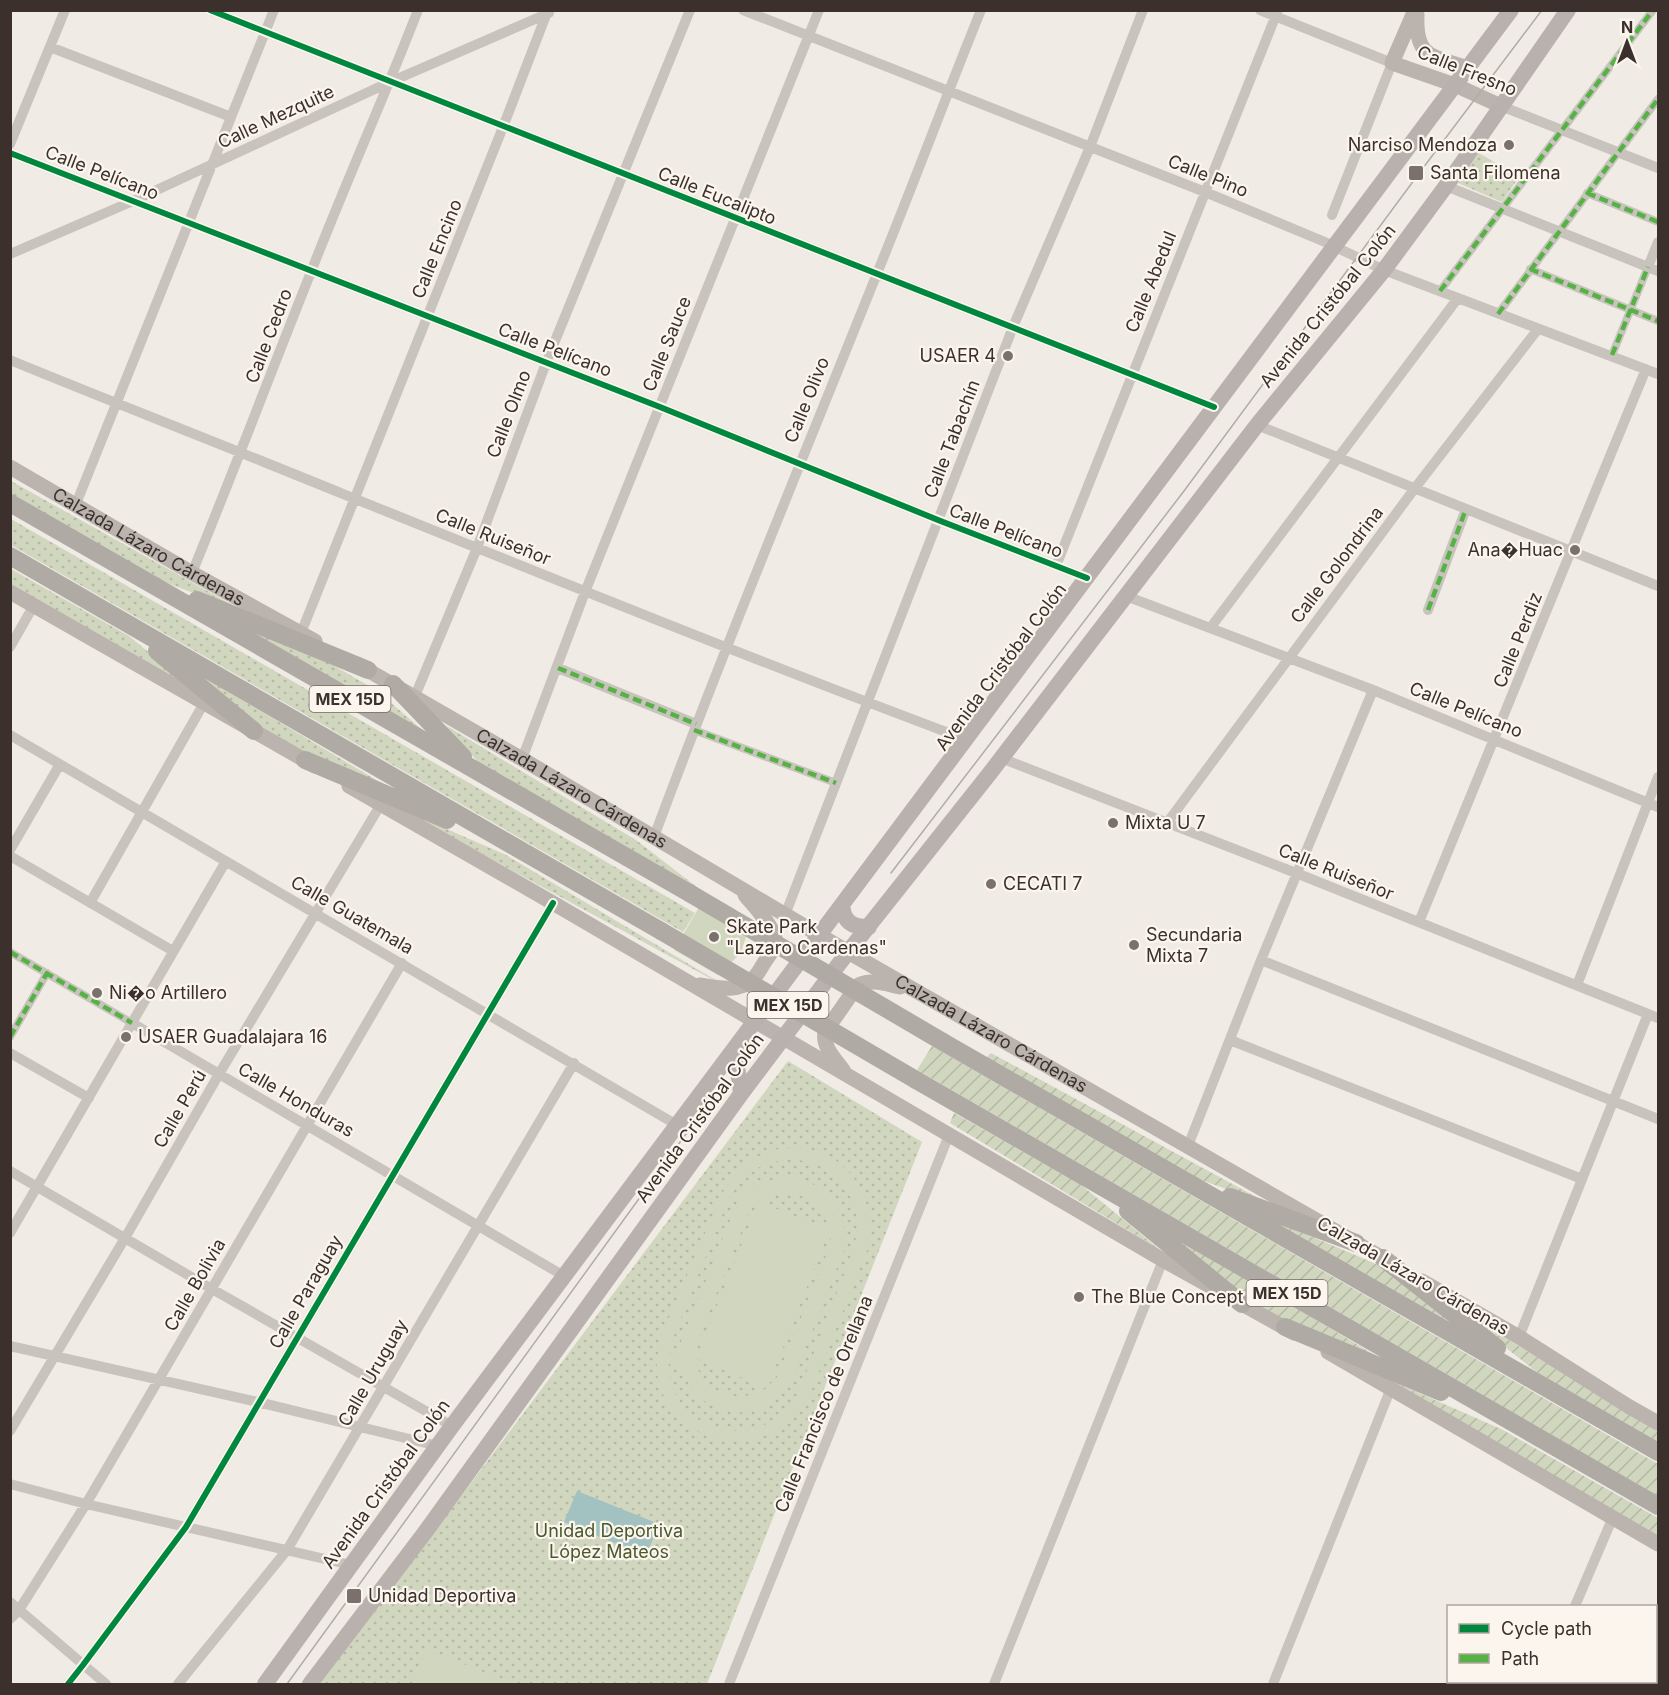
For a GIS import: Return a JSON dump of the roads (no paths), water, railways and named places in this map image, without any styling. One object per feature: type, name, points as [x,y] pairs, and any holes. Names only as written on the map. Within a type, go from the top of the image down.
[{"type":"highway","name":"Calzada Lázaro Cárdenas","points":[[10,503],[691,894],[1182,1180],[1659,1452]]},
{"type":"highway","name":"MEX 15D","points":[[10,556],[1659,1506]]},
{"type":"highway","points":[[130,573],[368,670]]},
{"type":"highway","points":[[119,619],[254,732]]},
{"type":"highway","points":[[393,684],[476,771]]},
{"type":"highway","points":[[305,760],[515,848]]},
{"type":"highway","points":[[1085,1176],[1242,1304]]},
{"type":"highway","points":[[1182,1180],[1356,1243]]},
{"type":"highway","points":[[1383,1258],[1472,1330],[1569,1401]]},
{"type":"highway","points":[[1285,1327],[1505,1418]]},
{"type":"main road","points":[[1392,63],[1416,10]]},
{"type":"main road","points":[[1416,10],[1416,30],[1421,47],[1431,55],[1467,68]]},
{"type":"main road","name":"Avenida Cristóbal Colón","points":[[265,1684],[452,1426],[1511,10]]},
{"type":"main road","name":"Avenida Cristóbal Colón","points":[[310,1684],[426,1531],[782,1038],[1257,425],[1384,270],[1446,186],[1568,10]]},
{"type":"main road","name":"Calle Fresno","points":[[1392,63],[1455,85],[1502,106]]},
{"type":"main road","name":"Calzada Lázaro Cárdenas","points":[[10,467],[192,573],[415,696],[784,915],[1519,1337],[1659,1423]]},
{"type":"main road","points":[[10,592],[553,903],[1163,1260],[1285,1327],[1659,1544]]},
{"type":"main road","points":[[688,982],[725,989],[745,985],[753,979],[774,949],[775,938],[772,930],[739,887]]},
{"type":"main road","points":[[842,905],[847,920],[853,925],[868,927]]},
{"type":"main road","points":[[846,1075],[829,1050],[824,1037],[825,1032],[857,986],[875,982],[915,990]]},
{"type":"main road","points":[[731,1053],[737,1063],[741,1094]]},
{"type":"street","points":[[10,144],[65,10]]},
{"type":"street","name":"Calle Eucalipto","points":[[210,10],[1214,407]]},
{"type":"street","points":[[76,504],[274,10]]},
{"type":"street","name":"Calle Cedro","points":[[192,573],[242,453],[311,270],[418,10]]},
{"type":"street","name":"Calle Olmo","points":[[415,696],[477,548],[546,363],[690,10]]},
{"type":"street","name":"Calle Pino","points":[[743,10],[1205,192],[1334,246],[1384,270],[1659,374]]},
{"type":"street","name":"Calle Sauce","points":[[522,759],[585,592],[819,10]]},
{"type":"street","name":"Calle Olivo","points":[[654,837],[726,647],[981,10]]},
{"type":"street","name":"Calle Tabachín","points":[[784,915],[1013,327],[1090,147],[1143,10]]},
{"type":"street","name":"Calle Fresno","points":[[1260,10],[1277,14],[1392,63]]},
{"type":"street","points":[[1440,291],[1653,10]]},
{"type":"street","name":"Calle Mezquite","points":[[10,254],[134,201],[390,82],[550,12]]},
{"type":"street","name":"Calle Encino","points":[[301,633],[550,12]]},
{"type":"street","name":"Calle Abedul","points":[[1056,566],[1277,14]]},
{"type":"street","points":[[50,47],[231,117]]},
{"type":"street","points":[[1332,215],[1392,63]]},
{"type":"street","points":[[1497,314],[1659,99]]},
{"type":"street","name":"Calle Fresno","points":[[1502,106],[1659,168]]},
{"type":"street","name":"Calle Pelícano","points":[[10,153],[660,407],[1087,578]]},
{"type":"street","points":[[1446,186],[1653,269]]},
{"type":"street","points":[[1587,193],[1659,222]]},
{"type":"street","points":[[1612,355],[1630,310],[1653,269],[1659,242]]},
{"type":"street","points":[[1530,268],[1659,321]]},
{"type":"street","points":[[1211,627],[1458,298]]},
{"type":"street","name":"Calle Golondrina","points":[[1167,823],[1415,488],[1538,329]]},
{"type":"street","name":"Calle Ruiseñor","points":[[10,360],[585,592],[965,740]]},
{"type":"street","name":"Calle Perdiz","points":[[1419,922],[1496,740],[1646,369]]},
{"type":"street","points":[[1257,425],[1659,586]]},
{"type":"street","points":[[1428,610],[1467,509]]},
{"type":"street","name":"Calle Pelícano","points":[[1126,596],[1373,690],[1653,804]]},
{"type":"street","points":[[10,647],[34,605]]},
{"type":"street","points":[[558,668],[695,727],[836,783]]},
{"type":"street","points":[[1188,1146],[1296,873],[1373,690]]},
{"type":"street","points":[[90,903],[204,703]]},
{"type":"street","name":"Calle Guatemala","points":[[10,735],[677,1125]]},
{"type":"street","name":"Calle Ruiseñor","points":[[1001,758],[1653,1016]]},
{"type":"street","points":[[10,850],[60,764]]},
{"type":"street","points":[[1577,985],[1653,804],[1659,777]]},
{"type":"street","name":"Calle Perú","points":[[10,1431],[219,1074],[381,804]]},
{"type":"street","points":[[10,856],[174,951]]},
{"type":"street","points":[[10,1233],[226,861]]},
{"type":"street","name":"Calle Paraguay","points":[[68,1684],[186,1527],[553,903]]},
{"type":"street","name":"Calle Honduras","points":[[10,952],[564,1276]]},
{"type":"street","points":[[1261,960],[1659,1119]]},
{"type":"street","name":"Calle Bolivia","points":[[10,1619],[15,1606],[86,1504],[402,963]]},
{"type":"street","points":[[10,1037],[47,973]]},
{"type":"street","points":[[1519,1337],[1613,1101],[1653,1016]]},
{"type":"street","points":[[1230,1040],[1582,1179]]},
{"type":"street","points":[[10,1053],[89,1098]]},
{"type":"street","name":"Calle Uruguay","points":[[178,1684],[287,1550],[574,1064]]},
{"type":"street","name":"Calle Francisco de Orellana","points":[[729,1684],[949,1135]]},
{"type":"street","points":[[10,1171],[452,1426]]},
{"type":"street","points":[[994,1684],[1163,1260]]},
{"type":"street","points":[[10,1346],[258,1402],[438,1446]]},
{"type":"street","points":[[1273,1684],[1391,1388]]},
{"type":"street","points":[[10,1484],[86,1504],[351,1565]]},
{"type":"street","points":[[1575,1605],[1612,1517]]},
{"type":"street","points":[[15,1606],[106,1684]]},
{"type":"water","points":[[577,1491],[659,1524],[646,1556],[564,1522]]},
{"type":"tram line","points":[[891,873],[1184,491],[1542,10]]},
{"type":"tram line","points":[[287,1684],[699,1116]]},
{"type":"place","name":"Narciso Mendoza","points":[[1509,145]]},
{"type":"place","name":"Santa Filomena","points":[[1416,173]]},
{"type":"place","name":"USAER 4","points":[[1008,356]]},
{"type":"place","name":"Ana�Huac","points":[[1575,550]]},
{"type":"place","name":"Mixta U 7","points":[[1113,823]]},
{"type":"place","name":"CECATI 7","points":[[991,884]]},
{"type":"place","name":"Skate Park \"Lazaro Cardenas\"","points":[[714,937]]},
{"type":"place","name":"Secundaria Mixta 7","points":[[1134,945]]},
{"type":"place","name":"Ni�o Artillero","points":[[97,993]]},
{"type":"place","name":"USAER Guadalajara 16","points":[[126,1037]]},
{"type":"place","name":"The Blue Concept","points":[[1079,1297]]},
{"type":"place","name":"Unidad Deportiva","points":[[354,1596]]},
{"type":"park label","name":"Unidad Deportiva López Mateos","points":[[609,1541]]}]
